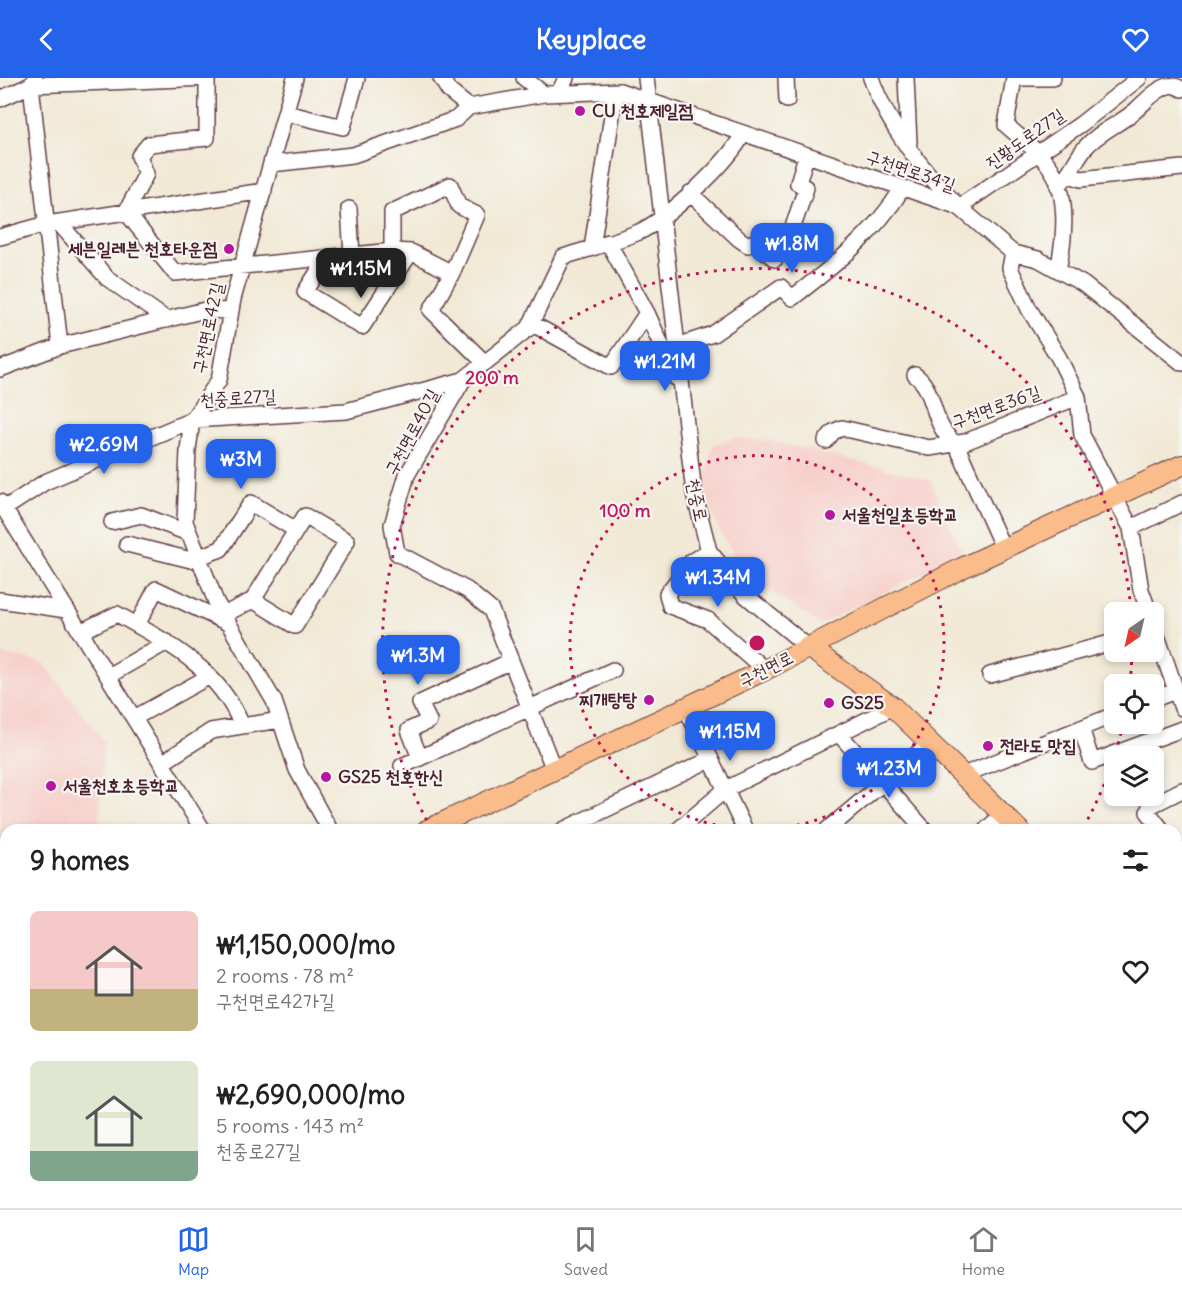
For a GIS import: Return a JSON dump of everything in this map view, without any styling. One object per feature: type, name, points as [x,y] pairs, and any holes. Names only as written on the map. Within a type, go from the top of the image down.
[{"type":"main road","name":"구천면로","points":[[458,823],[554,770],[765,670],[808,646],[1004,548],[1182,465]]},
{"type":"main road","name":"천중로","points":[[808,646],[893,707],[1013,824]]},
{"type":"street","points":[[0,99],[33,82],[208,78],[207,138],[149,144],[139,156],[146,174],[126,212]]},
{"type":"street","name":"구천면로42길","points":[[295,78],[230,311],[219,380],[192,420],[188,450],[185,522],[226,619],[274,701],[297,770],[327,824]]},
{"type":"street","points":[[286,114],[343,127],[357,78]]},
{"type":"street","points":[[271,164],[353,155],[456,119],[469,107],[449,91],[441,78]]},
{"type":"street","points":[[524,78],[551,93],[566,78]]},
{"type":"street","name":"천중로","points":[[646,78],[694,493],[709,551],[745,595],[808,646]]},
{"type":"street","points":[[786,78],[787,100]]},
{"type":"street","points":[[871,78],[909,146],[932,181],[959,207]]},
{"type":"street","points":[[906,78],[909,146]]},
{"type":"street","points":[[1014,78],[1006,125],[1038,154],[1056,177],[1064,214],[1064,242],[1058,270]]},
{"type":"street","points":[[1022,78],[1053,78]]},
{"type":"street","points":[[1058,186],[1070,175],[1085,148],[1100,132],[1137,80]]},
{"type":"street","name":"진황도로27길","points":[[959,207],[1038,154],[1137,80]]},
{"type":"street","points":[[33,82],[53,224],[60,346]]},
{"type":"street","points":[[1100,132],[1135,111],[1164,87],[1172,85],[1182,89]]},
{"type":"street","points":[[592,248],[614,102],[620,91]]},
{"type":"street","name":"구천면로34길","points":[[469,107],[551,93],[620,91],[959,207],[1013,253],[1038,259],[1083,284],[1182,363]]},
{"type":"street","points":[[662,218],[736,148],[743,134]]},
{"type":"street","points":[[690,193],[739,239],[748,245],[754,242],[775,258],[790,236],[807,188],[798,183],[806,156]]},
{"type":"street","points":[[1070,175],[1081,179],[1182,168]]},
{"type":"street","points":[[392,251],[392,212],[450,184],[459,206],[477,215],[452,273],[431,310],[485,363]]},
{"type":"street","points":[[677,346],[713,334],[781,287],[792,298],[841,261],[893,204],[902,189]]},
{"type":"street","points":[[0,237],[53,224],[264,191]]},
{"type":"street","points":[[349,209],[352,255]]},
{"type":"street","name":"구천면로42길","points":[[126,212],[175,273],[242,267]]},
{"type":"street","name":"천중로27길","points":[[3,512],[45,482],[192,420],[346,411],[463,380],[531,323],[563,257],[639,231],[662,218]]},
{"type":"street","points":[[53,224],[107,278],[167,320]]},
{"type":"street","points":[[608,242],[647,313],[682,392]]},
{"type":"street","points":[[242,267],[392,251],[411,252],[452,273]]},
{"type":"street","points":[[327,258],[305,292],[362,327],[411,252]]},
{"type":"street","points":[[1013,253],[1010,268],[1029,309],[1059,358],[1078,397],[1082,435],[1131,528],[1141,590],[1145,602]]},
{"type":"street","points":[[0,369],[60,346],[206,310],[230,311]]},
{"type":"street","points":[[531,323],[611,367],[647,313]]},
{"type":"street","points":[[915,375],[925,382],[943,434],[956,444],[1004,548]]},
{"type":"street","name":"구천면로40길","points":[[463,380],[407,475],[392,525],[397,553],[467,590],[491,610],[554,770]]},
{"type":"street","name":"구천면로36길","points":[[826,441],[833,432],[843,428],[929,448],[956,444],[1078,397]]},
{"type":"street","points":[[127,544],[191,560],[221,549],[251,503],[296,530]]},
{"type":"street","points":[[1131,528],[1182,503]]},
{"type":"street","points":[[3,512],[199,824]]},
{"type":"street","points":[[112,522],[141,515],[188,533]]},
{"type":"street","points":[[137,625],[156,589],[226,619],[253,600],[304,516],[347,541],[295,626],[253,600]]},
{"type":"street","points":[[709,551],[692,561],[667,594],[669,606],[708,620],[765,670]]},
{"type":"street","points":[[0,600],[66,609]]},
{"type":"street","points":[[80,632],[117,614],[167,642],[182,651],[232,702],[242,726]]},
{"type":"street","points":[[108,676],[167,642]]},
{"type":"street","points":[[990,675],[1104,645]]},
{"type":"street","points":[[1164,660],[1182,708]]},
{"type":"street","points":[[420,758],[409,730],[429,721],[420,703],[511,661]]},
{"type":"street","points":[[402,766],[613,670]]},
{"type":"street","points":[[134,718],[208,677]]},
{"type":"street","points":[[1164,695],[1175,691]]},
{"type":"street","points":[[685,824],[726,789],[893,707]]},
{"type":"street","points":[[686,708],[742,824]]},
{"type":"street","points":[[963,775],[1104,719]]},
{"type":"street","points":[[162,763],[211,731],[280,720]]},
{"type":"street","points":[[1081,728],[1092,762],[1182,729]]},
{"type":"street","points":[[839,734],[920,824]]},
{"type":"street","points":[[834,824],[930,743]]},
{"type":"street","points":[[576,824],[711,759]]},
{"type":"street","points":[[1157,824],[1148,812],[1150,806],[1182,790]]},
{"type":"street","points":[[992,824],[1003,814]]},
{"type":"shaded area","name":"서울천일초등학교","points":[[735,438],[773,441],[930,480],[963,554],[820,624],[755,581],[724,539],[703,492],[712,445]]},
{"type":"shaded area","name":"서울천호초등학교","points":[[0,653],[44,663],[104,742],[99,824],[0,824]]},
{"type":"place","name":"CU 천호제일점","points":[[580,111]]},
{"type":"place","name":"세븐일레븐 천호타운점","points":[[229,249]]},
{"type":"place","name":"서울천일초등학교","points":[[830,515]]},
{"type":"place","name":"찌개탕탕","points":[[649,700]]},
{"type":"place","name":"GS25","points":[[829,703]]},
{"type":"place","name":"전라도 맛집","points":[[988,746]]},
{"type":"place","name":"GS25 천호한신","points":[[326,777]]},
{"type":"place","name":"서울천호초등학교","points":[[51,786]]}]
